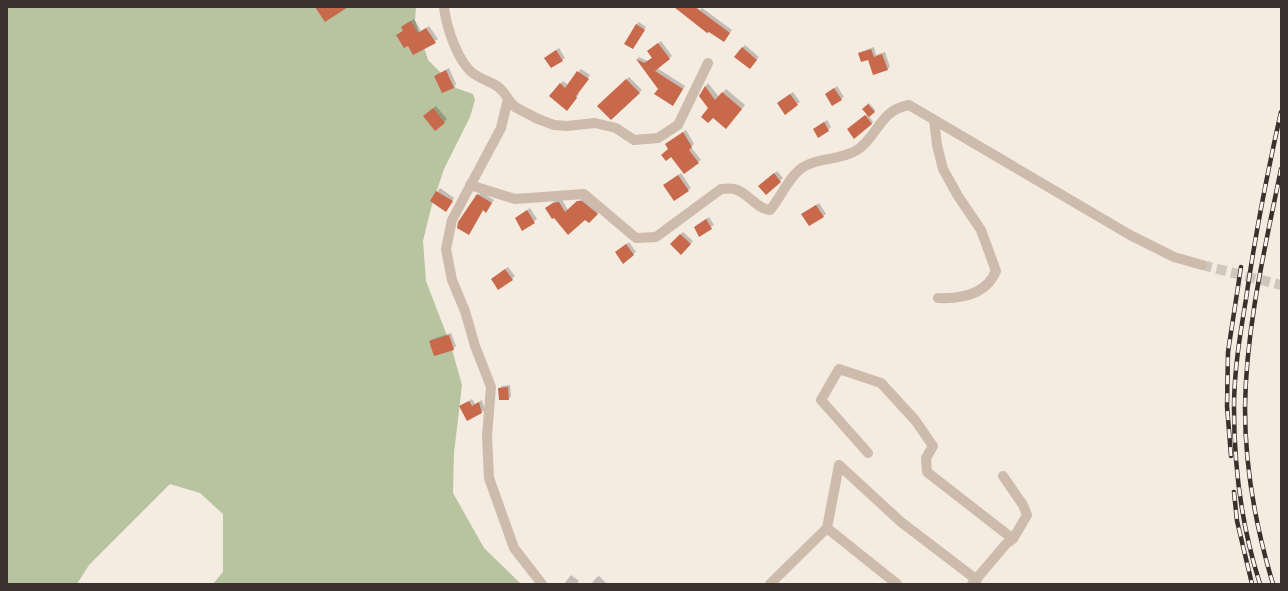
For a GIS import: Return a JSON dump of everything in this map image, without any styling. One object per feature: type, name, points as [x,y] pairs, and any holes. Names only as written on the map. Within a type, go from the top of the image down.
[{"type":"street","points":[[444,7],[457,51],[464,64],[473,74],[503,89],[508,99],[520,110],[554,125],[567,126],[595,123],[616,128],[634,140],[658,138],[678,125],[708,63]]},
{"type":"street","points":[[508,99],[501,128],[452,220],[446,249],[452,280],[465,311],[475,346],[491,387],[487,436],[489,478],[514,548],[542,584]]},
{"type":"street","points":[[470,185],[515,200],[584,194],[636,238],[644,239],[656,237],[721,189],[734,189],[750,198],[763,209],[770,210],[797,171],[808,164],[848,154],[858,149],[888,114],[897,107],[909,104],[1092,211],[1130,235],[1174,257],[1202,266]]},
{"type":"street","points":[[934,120],[937,145],[943,169],[958,196],[981,230],[996,271],[993,279],[971,295],[957,298],[938,298]]},
{"type":"street","points":[[868,454],[821,400],[839,369],[881,383],[914,420],[933,446],[926,458],[927,472],[1013,539]]},
{"type":"street","points":[[770,584],[827,528],[839,465],[901,522],[974,582],[1006,544],[1013,539],[1027,515],[1023,505],[1003,476]]},
{"type":"street","points":[[827,528],[897,584]]},
{"type":"green space","points":[[7,7],[416,7],[415,20],[428,60],[456,88],[473,94],[475,100],[470,117],[444,169],[431,208],[423,241],[426,281],[451,346],[462,385],[454,453],[453,493],[484,548],[521,584],[213,584],[223,572],[223,514],[200,493],[170,484],[89,565],[77,584],[7,584]]},
{"type":"building","points":[[315,7],[348,7],[325,22]]},
{"type":"building","points":[[674,7],[695,7],[730,33],[724,42],[709,32],[707,33]]},
{"type":"building","points":[[411,21],[418,33],[426,28],[436,43],[413,55],[408,46],[404,48],[396,35],[403,31],[401,27]]},
{"type":"building","points":[[636,24],[645,30],[633,49],[624,44]]},
{"type":"building","points":[[658,43],[670,59],[655,71],[683,89],[673,106],[654,94],[658,89],[636,59],[644,63],[652,58],[647,51]]},
{"type":"building","points":[[742,47],[757,60],[750,69],[734,57]]},
{"type":"building","points":[[871,49],[874,57],[882,54],[888,70],[873,75],[868,60],[861,62],[858,53]]},
{"type":"building","points":[[556,50],[563,61],[551,68],[544,58]]},
{"type":"building","points":[[446,70],[454,88],[442,93],[434,76]]},
{"type":"building","points":[[577,71],[589,79],[567,111],[549,96],[560,83],[565,88]]},
{"type":"building","points":[[626,79],[640,93],[611,120],[597,106]]},
{"type":"building","points":[[705,86],[715,100],[722,92],[742,109],[726,129],[713,118],[708,123],[701,117],[708,108],[699,96]]},
{"type":"building","points":[[834,88],[842,100],[832,106],[825,94]]},
{"type":"building","points":[[790,94],[798,105],[785,115],[777,103]]},
{"type":"building","points":[[868,104],[875,112],[869,117],[862,109]]},
{"type":"building","points":[[433,108],[445,123],[435,131],[423,116]]},
{"type":"building","points":[[865,115],[872,124],[854,139],[847,129]]},
{"type":"building","points":[[824,122],[829,131],[818,138],[813,129]]},
{"type":"building","points":[[683,132],[692,147],[689,150],[699,163],[684,174],[671,157],[666,161],[661,155],[668,149],[665,144]]},
{"type":"building","points":[[774,173],[781,182],[766,195],[758,186]]},
{"type":"building","points":[[678,175],[689,191],[674,201],[663,185]]},
{"type":"building","points":[[436,191],[453,201],[446,212],[430,201]]},
{"type":"building","points":[[477,194],[492,203],[486,213],[483,210],[469,235],[457,228],[458,222]]},
{"type":"building","points":[[577,201],[582,201],[598,214],[589,223],[585,220],[568,235],[554,218],[552,219],[545,208],[553,203],[559,202],[565,212]]},
{"type":"building","points":[[816,205],[824,217],[809,226],[801,214]]},
{"type":"building","points":[[527,210],[535,223],[522,231],[515,218]]},
{"type":"building","points":[[706,219],[712,229],[699,237],[694,227]]},
{"type":"building","points":[[680,234],[691,244],[681,255],[670,244]]},
{"type":"building","points":[[626,244],[634,255],[623,264],[615,252]]},
{"type":"building","points":[[505,269],[513,280],[498,290],[491,279]]},
{"type":"building","points":[[449,335],[454,350],[434,356],[429,341]]},
{"type":"building","points":[[508,387],[509,400],[499,400],[498,388]]},
{"type":"building","points":[[469,401],[472,406],[479,402],[482,413],[467,421],[459,406]]},
{"type":"tunnel","points":[[1202,265],[1281,285]]},
{"type":"railway","points":[[1260,584],[1248,541],[1240,497],[1234,430],[1234,394],[1238,353],[1253,252],[1281,112]]},
{"type":"railway","points":[[1273,584],[1261,541],[1249,475],[1245,408],[1246,378],[1257,288],[1281,169]]},
{"type":"railway","points":[[1231,456],[1227,406],[1228,352],[1241,267]]},
{"type":"railway","points":[[1234,492],[1237,521],[1252,584]]}]
